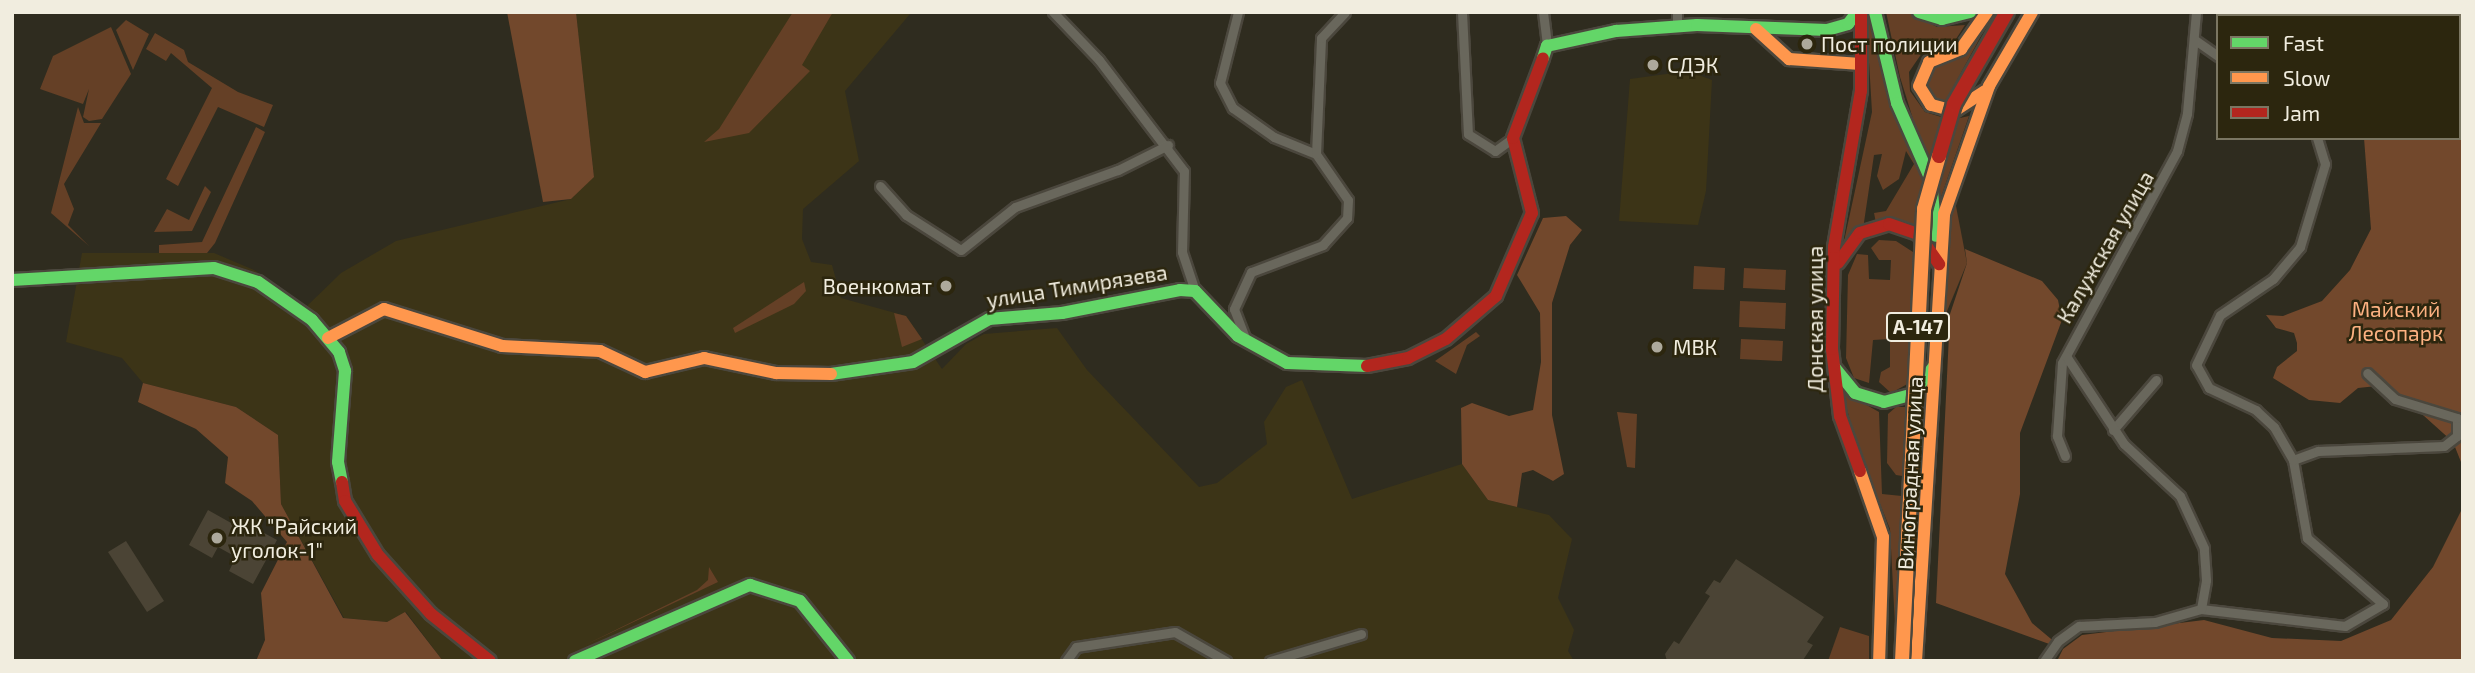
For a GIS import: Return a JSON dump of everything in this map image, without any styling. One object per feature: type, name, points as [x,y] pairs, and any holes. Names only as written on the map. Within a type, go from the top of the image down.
[{"type":"street","name":"улица Тимирязева","points":[[1053,12],[1168,145],[1184,171],[1182,252],[1195,291],[1257,350],[1311,367],[1371,366],[1413,356],[1467,326],[1496,296],[1532,213],[1513,138]]},
{"type":"street","points":[[1238,12],[1220,83],[1233,108],[1274,137],[1315,154],[1348,200],[1347,218],[1323,245],[1251,272],[1234,318],[1257,350]]},
{"type":"street","points":[[1315,154],[1321,38],[1345,12]]},
{"type":"street","points":[[1462,12],[1468,134],[1495,151],[1513,138],[1547,46],[1543,12]]},
{"type":"street","points":[[1547,46],[1677,19],[1790,29],[1840,28],[1859,12]]},
{"type":"street","name":"Донская улица","points":[[1859,12],[1861,64],[1856,138],[1837,228],[1832,349],[1840,416],[1883,537],[1879,661]]},
{"type":"street","name":"А-147","points":[[1875,12],[1897,103],[1931,180],[1941,279]]},
{"type":"street","points":[[1919,12],[1942,19],[1970,12]]},
{"type":"street","name":"А-147","points":[[1987,12],[1961,48],[1929,62],[1919,86],[1931,105],[1954,111],[1989,86]]},
{"type":"street","name":"А-147","points":[[1902,661],[1924,209],[1954,104],[2007,12]]},
{"type":"street","name":"Виноградная улица","points":[[1916,661],[1922,628],[1941,279],[1949,191],[1989,86],[2032,12]]},
{"type":"street","name":"Калужская улица","points":[[2065,456],[2057,436],[2056,398],[2066,356],[2096,293],[2161,189],[2177,151],[2195,40],[2196,12]]},
{"type":"street","points":[[1750,25],[1798,61],[1861,64]]},
{"type":"street","points":[[1779,47],[1790,29]]},
{"type":"street","points":[[2195,40],[2216,55]]},
{"type":"street","points":[[2044,661],[2057,641],[2079,626],[2155,622],[2201,609],[2345,626],[2383,604],[2308,538],[2293,460],[2274,427],[2256,410],[2209,388],[2196,365],[2220,316],[2273,279],[2300,247],[2325,164],[2318,140]]},
{"type":"street","points":[[880,186],[906,215],[961,250],[1015,207],[1118,170],[1168,145]]},
{"type":"street","name":"А-147","points":[[1835,276],[1852,239],[1889,225],[1926,241],[1937,258],[1941,279]]},
{"type":"street","points":[[12,280],[225,270],[266,287],[328,338],[339,352],[347,388],[338,462],[345,501],[378,555],[431,614],[490,661]]},
{"type":"street","name":"улица Тимирязева","points":[[328,338],[384,309],[502,346],[600,351],[646,372],[704,358],[776,373],[850,374],[913,362],[989,319],[1195,291]]},
{"type":"street","name":"А-147","points":[[1832,349],[1847,386],[1884,402],[1921,388],[1937,351]]},
{"type":"street","points":[[2066,356],[2113,430],[2180,496],[2196,524],[2206,573],[2201,609]]},
{"type":"street","points":[[2293,460],[2318,451],[2444,446],[2457,436],[2457,418],[2395,398],[2367,373]]},
{"type":"street","points":[[2113,430],[2156,380]]},
{"type":"street","points":[[575,661],[750,585],[800,601],[848,661]]},
{"type":"street","points":[[1066,661],[1076,647],[1175,632],[1226,661]]},
{"type":"street","points":[[1270,661],[1361,634]]},
{"type":"shaded area","points":[[576,12],[910,14],[845,91],[859,161],[803,209],[802,239],[811,262],[832,265],[841,298],[906,316],[942,369],[966,344],[984,334],[1057,328],[1087,370],[1199,487],[1217,483],[1267,444],[1264,422],[1286,387],[1302,380],[1352,499],[1462,464],[1488,500],[1549,515],[1572,539],[1558,598],[1574,630],[1568,651],[1574,661],[443,661],[406,612],[387,622],[344,618],[281,504],[278,435],[236,407],[143,383],[122,358],[66,342],[82,253],[214,253],[254,270],[307,306],[341,273],[396,241],[571,199],[594,176]]},
{"type":"shaded area","points":[[793,12],[833,12],[802,65],[810,71],[749,133],[704,142],[719,129]]},
{"type":"shaded area","points":[[1866,12],[1872,12],[1926,176],[1919,234],[1876,223],[1874,213],[1886,211],[1914,164],[1906,151],[1899,179],[1883,190],[1877,176],[1882,154],[1874,155],[1863,229],[1843,246],[1872,112]]},
{"type":"shaded area","points":[[1886,12],[1908,12],[1937,27],[1965,25],[1956,39],[1924,50],[1909,72],[1910,91],[1925,112],[1951,120],[1969,116],[1939,203],[1900,77]]},
{"type":"shaded area","points":[[126,20],[149,34],[133,70],[116,30]]},
{"type":"shaded area","points":[[1987,25],[1945,102],[1934,97],[1926,82],[1935,65],[1968,52]]},
{"type":"shaded area","points":[[111,27],[131,74],[102,119],[89,121],[83,117],[89,89],[83,104],[40,89],[53,56]]},
{"type":"shaded area","points":[[155,33],[184,50],[188,62],[238,92],[273,105],[264,127],[218,107],[178,186],[166,179],[212,88],[171,53],[166,61],[146,49]]},
{"type":"shaded area","points":[[1688,71],[1712,80],[1706,191],[1698,225],[1619,221],[1630,79]]},
{"type":"shaded area","points":[[78,107],[84,123],[101,123],[64,184],[74,209],[68,225],[89,246],[51,213]]},
{"type":"shaded area","points":[[256,127],[265,132],[215,243],[207,253],[159,253],[159,245],[202,242]]},
{"type":"shaded area","points":[[205,186],[211,192],[192,231],[154,232],[167,209],[189,220]]},
{"type":"shaded area","points":[[1955,201],[1967,263],[1945,316],[1949,224]]},
{"type":"shaded area","points":[[1879,240],[1896,241],[1916,254],[1911,382],[1891,393],[1879,382],[1881,372],[1890,367],[1890,339],[1873,340],[1869,383],[1854,378],[1846,358],[1848,275],[1857,254],[1868,255],[1869,279],[1890,280],[1891,260],[1879,260],[1871,248]]},
{"type":"shaded area","points":[[1694,266],[1725,268],[1724,290],[1693,289]]},
{"type":"shaded area","points":[[1744,268],[1786,270],[1785,290],[1743,288]]},
{"type":"shaded area","points":[[804,282],[806,291],[794,304],[735,333],[733,328]]},
{"type":"shaded area","points":[[1740,301],[1786,303],[1785,329],[1739,327]]},
{"type":"shaded area","points":[[894,313],[906,316],[922,339],[902,347]]},
{"type":"shaded area","points":[[1476,332],[1480,336],[1467,345],[1456,374],[1435,361]]},
{"type":"shaded area","points":[[1741,339],[1783,341],[1782,361],[1740,359]]},
{"type":"shaded area","points":[[1842,391],[1879,412],[1882,494],[1902,496],[1896,645],[1890,529],[1857,446]]},
{"type":"shaded area","points":[[1896,407],[1913,407],[1920,418],[1920,461],[1909,477],[1896,475],[1887,463],[1888,414]]},
{"type":"shaded area","points":[[1617,412],[1637,414],[1635,468],[1627,467]]},
{"type":"shaded area","points":[[709,567],[718,582],[583,646],[697,590],[708,580]]},
{"type":"shaded area","points":[[1840,627],[1869,636],[1869,661],[1828,661]]},
{"type":"green space","points":[[507,12],[576,12],[594,177],[571,199],[543,202]]},
{"type":"green space","name":"Майский Лесопарк","points":[[2329,12],[2463,12],[2463,467],[2453,442],[2404,398],[2377,386],[2358,388],[2340,403],[2309,400],[2273,378],[2277,367],[2297,351],[2297,343],[2294,333],[2276,328],[2266,315],[2283,316],[2322,301],[2350,270],[2371,229],[2364,140],[2461,140],[2461,14]]},
{"type":"green space","points":[[1566,216],[1582,230],[1570,245],[1552,303],[1552,415],[1564,474],[1553,481],[1533,470],[1522,473],[1517,507],[1488,500],[1462,464],[1461,408],[1472,403],[1509,416],[1533,410],[1541,362],[1540,313],[1517,275],[1543,218]]},
{"type":"green space","points":[[1965,249],[2042,281],[2058,300],[2062,320],[2020,433],[2020,494],[2005,574],[2032,623],[2063,649],[1936,603],[1950,314],[1967,263]]},
{"type":"green space","points":[[143,383],[236,407],[278,435],[281,504],[343,618],[387,622],[405,612],[443,661],[256,661],[265,640],[261,593],[287,542],[252,501],[225,483],[228,457],[196,429],[138,402]]},
{"type":"green space","points":[[2463,507],[2463,661],[2057,661],[2063,649],[2082,635],[2204,620],[2272,638],[2341,641],[2391,620],[2433,567]]},
{"type":"building","points":[[208,510],[249,533],[253,527],[277,540],[253,584],[229,571],[236,557],[218,547],[212,558],[189,545]]},
{"type":"building","points":[[126,541],[164,601],[147,612],[108,552]]},
{"type":"building","points":[[1736,559],[1824,617],[1807,642],[1813,645],[1803,660],[1667,661],[1665,654],[1674,641],[1679,644],[1710,596],[1705,593],[1714,580],[1720,583]]},
{"type":"traffic: fast","points":[[1543,58],[1547,46],[1616,31],[1697,25],[1827,30],[1848,24],[1857,12]]},
{"type":"traffic: fast","points":[[1875,12],[1897,103],[1931,180],[1936,236]]},
{"type":"traffic: fast","points":[[1919,12],[1942,19],[1970,12]]},
{"type":"traffic: fast","points":[[12,280],[214,268],[258,282],[312,320],[339,352],[345,371],[338,462],[342,482]]},
{"type":"traffic: fast","points":[[831,374],[913,362],[989,319],[1062,313],[1180,290],[1195,291],[1238,336],[1287,363],[1367,366]]},
{"type":"traffic: fast","points":[[1835,368],[1855,393],[1884,402],[1913,394],[1934,366]]},
{"type":"traffic: fast","points":[[575,661],[750,585],[800,601],[848,661]]},
{"type":"traffic: slow","points":[[1985,91],[1954,111],[1931,105],[1919,86],[1929,62],[1961,49],[1987,12]]},
{"type":"traffic: slow","points":[[1916,661],[1944,214],[1989,86],[2032,12]]},
{"type":"traffic: slow","points":[[1756,29],[1789,59],[1861,64]]},
{"type":"traffic: slow","points":[[1902,661],[1924,209],[1939,156]]},
{"type":"traffic: slow","points":[[328,338],[384,309],[502,346],[600,351],[645,372],[704,358],[776,373],[831,374]]},
{"type":"traffic: slow","points":[[1860,471],[1883,537],[1879,661]]},
{"type":"traffic: jam","points":[[1860,471],[1840,416],[1832,349],[1834,247],[1861,91],[1861,12]]},
{"type":"traffic: jam","points":[[1939,156],[1954,104],[2007,12]]},
{"type":"traffic: jam","points":[[1367,366],[1408,358],[1446,339],[1496,296],[1532,213],[1513,138],[1543,58]]},
{"type":"traffic: jam","points":[[1838,263],[1860,233],[1889,224],[1918,234],[1939,264]]},
{"type":"traffic: jam","points":[[342,482],[345,501],[378,555],[431,614],[490,661]]},
{"type":"place","name":"Пост полиции","points":[[1807,44]]},
{"type":"place","name":"СДЭК","points":[[1653,65]]},
{"type":"place","name":"Военкомат","points":[[946,286]]},
{"type":"place","name":"МВК","points":[[1657,347]]},
{"type":"place","name":"ЖК \"Райский уголок-1\"","points":[[217,538]]}]
